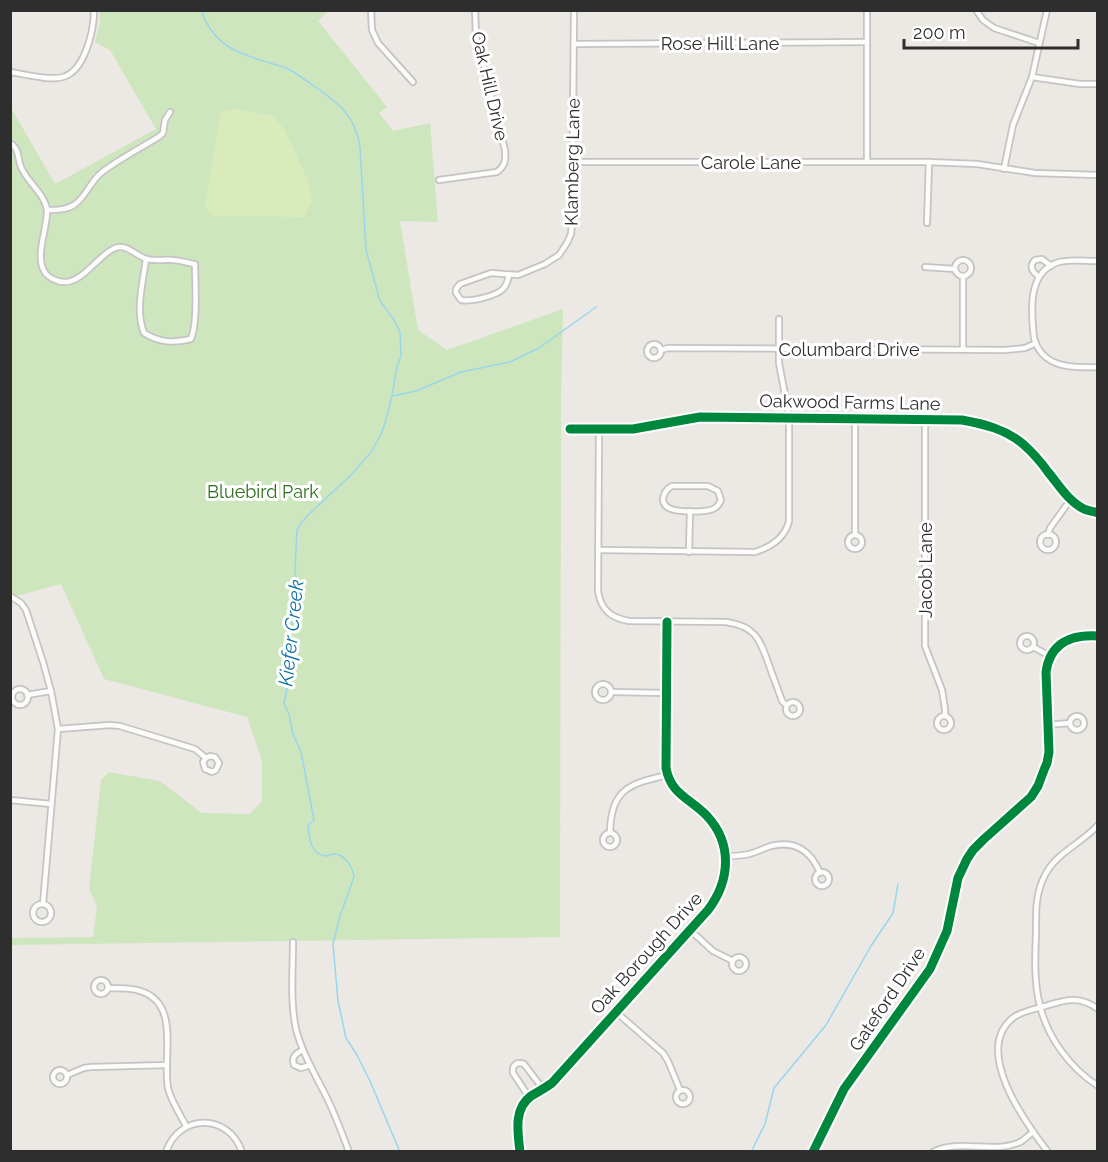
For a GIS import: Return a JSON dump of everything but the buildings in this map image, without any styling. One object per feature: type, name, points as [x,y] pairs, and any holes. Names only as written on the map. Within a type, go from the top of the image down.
[{"type":"street","points":[[10,72],[53,78],[69,74],[86,52],[93,27],[94,10]]},
{"type":"street","points":[[371,10],[372,30],[378,43],[413,82]]},
{"type":"street","name":"Oak Hill Drive","points":[[439,180],[497,172],[505,161],[505,150],[476,36],[475,10]]},
{"type":"street","name":"Klamberg Lane","points":[[509,275],[507,284],[501,291],[474,301],[461,300],[456,293],[460,284],[491,273],[518,275],[545,264],[559,255],[567,243],[572,229],[574,10]]},
{"type":"street","points":[[867,10],[867,161]]},
{"type":"street","points":[[976,10],[983,20],[994,28],[1039,43]]},
{"type":"street","points":[[1004,169],[1013,125],[1032,77],[1047,10]]},
{"type":"street","name":"Rose Hill Lane","points":[[574,44],[867,42]]},
{"type":"street","points":[[1032,77],[1080,84],[1098,84]]},
{"type":"street","points":[[47,210],[73,206],[100,174],[160,136],[170,112]]},
{"type":"street","points":[[10,143],[17,149],[21,168],[43,199],[47,210],[42,245],[42,265],[45,273],[58,281],[65,282],[79,278],[100,259],[116,248],[123,247],[146,259],[195,264],[194,333],[191,339],[160,341],[144,333],[141,326],[140,309],[146,259]]},
{"type":"street","name":"Carole Lane","points":[[573,162],[929,162],[977,164],[1035,173],[1098,175]]},
{"type":"street","points":[[927,223],[929,162]]},
{"type":"street","points":[[1039,277],[1032,270],[1035,260],[1042,259],[1051,266]]},
{"type":"street","points":[[961,261],[968,262],[971,270],[963,276],[958,275],[955,269],[961,261]]},
{"type":"street","points":[[1098,261],[1068,261],[1051,266],[1039,277],[1033,292],[1034,332],[1036,343],[1044,355],[1060,365],[1077,368],[1098,367]]},
{"type":"street","points":[[925,267],[955,269]]},
{"type":"street","points":[[963,276],[963,350]]},
{"type":"street","points":[[598,550],[755,552],[771,545],[783,534],[789,521],[788,419],[778,363],[779,319]]},
{"type":"street","name":"Columbard Drive","points":[[661,350],[668,348],[778,348],[963,350],[1016,349],[1036,343]]},
{"type":"street","name":"Oakwood Farms Lane","points":[[570,429],[643,428],[700,417],[962,420],[997,429],[1010,435],[1023,444],[1071,499],[1083,508],[1098,513]]},
{"type":"street","points":[[855,419],[855,534]]},
{"type":"street","name":"Jacob Lane","points":[[925,420],[925,646],[942,690],[945,716]]},
{"type":"street","points":[[599,430],[598,591],[603,606],[619,619],[629,621],[726,622],[738,623],[747,627],[760,640],[782,701],[786,705]]},
{"type":"street","points":[[676,486],[708,486],[720,494],[721,500],[717,507],[711,510],[690,511],[669,508],[664,502],[663,494],[669,488],[676,486]]},
{"type":"street","points":[[1048,535],[1050,528],[1071,499]]},
{"type":"street","points":[[689,552],[690,511]]},
{"type":"street","points":[[10,596],[21,603],[26,610],[51,691],[58,729],[43,904]]},
{"type":"street","points":[[610,832],[613,806],[622,792],[641,782],[667,776],[667,622]]},
{"type":"street","points":[[1033,647],[1050,656],[1056,648],[1072,638],[1082,635],[1098,636]]},
{"type":"street","name":"Gateford Drive","points":[[813,1152],[844,1089],[930,969],[947,930],[958,878],[973,849],[1031,797],[1038,786],[1049,752],[1046,672],[1050,656]]},
{"type":"street","points":[[27,695],[51,691]]},
{"type":"street","points":[[611,692],[666,693]]},
{"type":"street","points":[[1047,725],[1070,723]]},
{"type":"street","points":[[58,729],[120,726],[195,749],[206,758]]},
{"type":"street","points":[[213,756],[217,759],[219,763],[216,770],[212,772],[205,769],[203,765],[206,758],[213,756]]},
{"type":"street","name":"Oak Borough Drive","points":[[529,1097],[552,1083],[690,930],[716,899],[721,889],[726,856],[721,838],[706,815],[674,789],[667,776]]},
{"type":"street","points":[[10,800],[51,804]]},
{"type":"street","points":[[1098,825],[1091,833],[1063,853],[1046,873],[1037,896],[1035,962],[1037,992],[1047,1027],[1058,1047],[1077,1069],[1098,1086]]},
{"type":"street","points":[[726,856],[747,855],[774,846],[790,845],[806,852],[815,862],[820,873]]},
{"type":"street","points":[[43,904],[51,909],[51,915],[48,921],[42,923],[34,918],[33,913],[35,907],[43,904]]},
{"type":"street","points":[[690,930],[713,951],[733,961]]},
{"type":"street","points":[[293,942],[294,1013],[297,1032],[303,1050],[335,1115],[349,1152]]},
{"type":"street","points":[[109,988],[142,991],[158,1002],[164,1011],[167,1026],[168,1088],[186,1126]]},
{"type":"street","points":[[1048,1152],[1033,1132],[1012,1095],[1002,1071],[998,1040],[1007,1024],[1016,1016],[1040,1007],[1067,1000],[1078,1000],[1098,1009]]},
{"type":"street","points":[[616,1012],[663,1053],[680,1090]]},
{"type":"street","points":[[303,1050],[294,1055],[294,1065],[301,1068],[310,1065]]},
{"type":"street","points":[[520,1152],[518,1118],[523,1104],[529,1097],[513,1073],[513,1068],[517,1063],[524,1064],[543,1089]]},
{"type":"street","points":[[67,1075],[84,1068],[167,1065]]},
{"type":"street","points":[[166,1152],[171,1140],[186,1126],[203,1122],[223,1127],[234,1136],[243,1152]]},
{"type":"street","points":[[933,1152],[951,1146],[1010,1145],[1021,1141],[1033,1132]]},
{"type":"green space","name":"Bluebird Park","points":[[100,11],[328,11],[318,21],[387,107],[379,113],[393,131],[430,123],[438,222],[400,221],[418,330],[447,350],[563,309],[560,937],[11,945],[11,938],[93,937],[97,906],[89,889],[101,780],[109,772],[160,781],[202,813],[250,814],[262,801],[262,760],[247,717],[104,679],[61,584],[16,596],[11,594],[10,106],[55,184],[156,129],[110,50],[95,42]]},
{"type":"green space","points":[[237,109],[273,116],[284,129],[308,180],[312,200],[304,217],[213,216],[205,207],[221,111]]},
{"type":"waterway","name":"Kiefer Creek","points":[[201,10],[208,25],[226,45],[248,56],[294,72],[329,97],[349,117],[358,136],[360,147],[366,250],[380,301],[400,332],[401,356],[382,432],[372,451],[351,475],[308,515],[297,530],[295,571],[298,592],[284,658],[287,689],[284,703],[301,752],[314,820],[308,825],[311,844],[320,855],[342,856],[350,866],[354,877],[333,944],[338,1001],[346,1038],[370,1081],[400,1152]]},
{"type":"waterway","points":[[393,396],[416,391],[461,372],[510,362],[539,348],[596,307]]},
{"type":"waterway","points":[[751,1152],[765,1124],[774,1088],[826,1025],[871,946],[893,913],[898,884]]},
{"type":"cycle path","points":[[570,429],[633,429],[700,417],[962,420],[1009,434],[1036,457],[1073,502],[1084,509],[1098,513]]},
{"type":"cycle path","points":[[520,1152],[518,1122],[525,1101],[552,1083],[708,910],[721,887],[726,863],[721,838],[707,816],[672,784],[666,768],[667,622]]},
{"type":"cycle path","points":[[813,1152],[844,1089],[930,969],[947,931],[958,878],[967,859],[984,839],[1031,797],[1038,786],[1049,752],[1046,672],[1052,654],[1063,642],[1079,637],[1098,636]]}]
